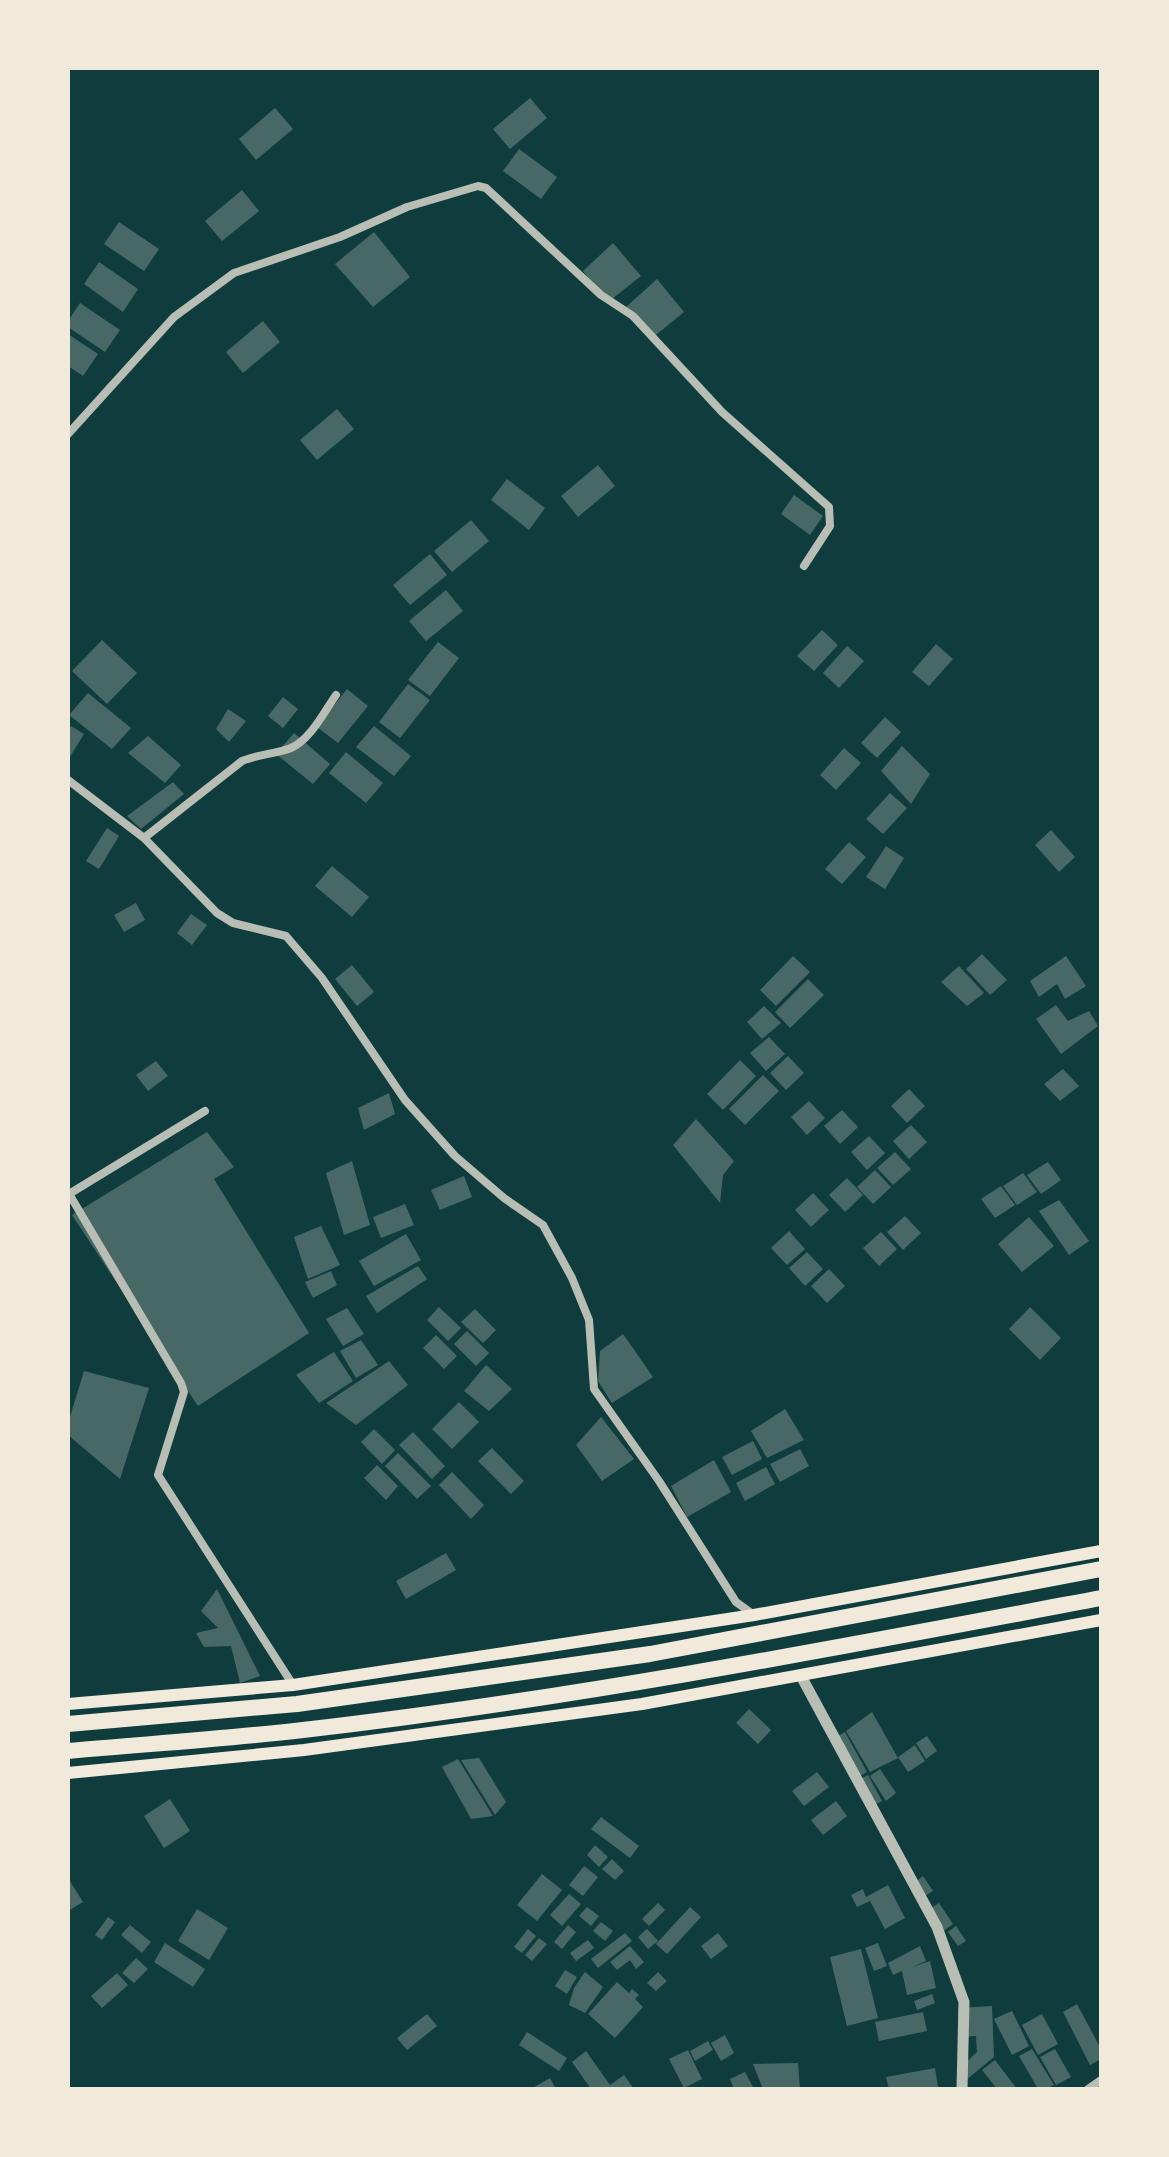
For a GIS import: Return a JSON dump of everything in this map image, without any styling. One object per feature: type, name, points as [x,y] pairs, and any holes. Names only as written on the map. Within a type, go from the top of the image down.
[{"type":"highway","points":[[68,1724],[297,1704],[650,1654],[1101,1569]]},
{"type":"highway","points":[[68,1751],[303,1730],[646,1681],[756,1664],[1101,1598]]},
{"type":"main road","points":[[68,1704],[293,1685],[754,1615],[1101,1551]]},
{"type":"main road","points":[[68,1773],[320,1748],[642,1704],[1101,1620]]},
{"type":"street","points":[[68,434],[174,317],[234,273],[340,237],[407,207],[478,186],[486,188],[601,295],[633,316],[722,412],[829,507],[830,526],[804,566]]},
{"type":"street","points":[[144,838],[242,761],[291,748],[302,741],[336,695]]},
{"type":"street","points":[[68,780],[144,838],[217,913],[233,923],[286,936],[322,978],[405,1100],[455,1156],[504,1198],[543,1225],[572,1278],[589,1320],[594,1389],[659,1481],[736,1602],[754,1615]]},
{"type":"street","points":[[205,1111],[68,1193],[184,1392],[158,1475],[293,1685]]},
{"type":"street","points":[[801,1676],[937,1927],[964,2002],[962,2089]]},
{"type":"street","points":[[1088,2089],[1101,2080]]},
{"type":"building","points":[[530,98],[547,118],[510,149],[493,129]]},
{"type":"building","points":[[275,108],[293,129],[256,160],[239,139]]},
{"type":"building","points":[[519,149],[557,177],[541,199],[503,171]]},
{"type":"building","points":[[242,190],[259,211],[222,241],[205,221]]},
{"type":"building","points":[[119,222],[159,249],[144,271],[104,244]]},
{"type":"building","points":[[374,232],[410,277],[373,307],[335,264]]},
{"type":"building","points":[[613,243],[641,276],[607,303],[583,271]]},
{"type":"building","points":[[99,262],[138,289],[123,312],[84,284]]},
{"type":"building","points":[[657,279],[684,312],[651,339],[626,307]]},
{"type":"building","points":[[80,303],[120,330],[105,352],[68,327],[68,321]]},
{"type":"building","points":[[263,321],[280,342],[243,373],[226,352]]},
{"type":"building","points":[[68,334],[98,354],[83,376],[68,366]]},
{"type":"building","points":[[337,409],[354,429],[317,460],[300,440]]},
{"type":"building","points":[[598,465],[615,486],[578,517],[561,496]]},
{"type":"building","points":[[507,479],[545,508],[529,530],[491,500]]},
{"type":"building","points":[[794,495],[823,516],[810,535],[781,514]]},
{"type":"building","points":[[471,520],[489,541],[452,572],[434,551]]},
{"type":"building","points":[[430,554],[447,575],[410,605],[393,585]]},
{"type":"building","points":[[446,590],[463,611],[426,641],[409,621]]},
{"type":"building","points":[[822,630],[838,645],[814,671],[797,656]]},
{"type":"building","points":[[102,640],[137,673],[107,704],[72,671]]},
{"type":"building","points":[[438,642],[459,658],[430,696],[408,680]]},
{"type":"building","points":[[936,644],[953,659],[929,686],[912,672]]},
{"type":"building","points":[[847,646],[864,661],[839,688],[823,673]]},
{"type":"building","points":[[408,684],[430,700],[400,738],[379,722]]},
{"type":"building","points":[[347,689],[368,706],[338,743],[317,727]]},
{"type":"building","points":[[88,693],[131,728],[112,749],[69,715]]},
{"type":"building","points":[[283,697],[298,709],[283,728],[268,716]]},
{"type":"building","points":[[228,709],[246,721],[229,742],[216,729]]},
{"type":"building","points":[[885,717],[901,732],[877,758],[861,743]]},
{"type":"building","points":[[71,726],[84,734],[68,760],[68,732]]},
{"type":"building","points":[[374,726],[411,756],[394,776],[356,747]]},
{"type":"building","points":[[294,733],[330,764],[313,784],[276,754]]},
{"type":"building","points":[[148,736],[181,765],[165,783],[128,753]]},
{"type":"building","points":[[902,746],[930,774],[911,804],[881,771]]},
{"type":"building","points":[[844,748],[861,763],[836,790],[820,775]]},
{"type":"building","points":[[346,752],[383,783],[366,803],[329,773]]},
{"type":"building","points":[[173,782],[184,794],[141,829],[127,816]]},
{"type":"building","points":[[890,793],[907,808],[883,834],[866,819]]},
{"type":"building","points":[[107,828],[119,836],[99,869],[86,861]]},
{"type":"building","points":[[1051,830],[1075,857],[1059,872],[1035,845]]},
{"type":"building","points":[[849,842],[866,857],[842,884],[825,869]]},
{"type":"building","points":[[886,846],[904,858],[885,889],[866,877]]},
{"type":"building","points":[[332,866],[369,897],[352,917],[315,886]]},
{"type":"building","points":[[136,903],[145,920],[124,932],[114,915]]},
{"type":"building","points":[[191,914],[207,925],[192,945],[177,933]]},
{"type":"building","points":[[982,954],[1007,980],[990,995],[966,969]]},
{"type":"building","points":[[793,956],[810,972],[776,1006],[760,990]]},
{"type":"building","points":[[1066,956],[1086,986],[1065,999],[1057,984],[1039,997],[1030,981]]},
{"type":"building","points":[[352,965],[374,992],[357,1006],[335,979]]},
{"type":"building","points":[[959,966],[984,993],[967,1006],[941,982]]},
{"type":"building","points":[[808,979],[824,995],[790,1028],[775,1012]]},
{"type":"building","points":[[1056,1005],[1068,1021],[1089,1011],[1098,1026],[1061,1054],[1036,1019]]},
{"type":"building","points":[[764,1006],[781,1023],[762,1039],[747,1022]]},
{"type":"building","points":[[769,1037],[785,1054],[766,1071],[750,1053]]},
{"type":"building","points":[[788,1056],[804,1073],[786,1090],[770,1073]]},
{"type":"building","points":[[740,1060],[756,1076],[723,1110],[707,1094]]},
{"type":"building","points":[[156,1061],[168,1076],[148,1091],[136,1075]]},
{"type":"building","points":[[1063,1069],[1079,1086],[1060,1101],[1044,1084]]},
{"type":"building","points":[[763,1075],[779,1091],[745,1125],[729,1109]]},
{"type":"building","points":[[909,1089],[925,1106],[907,1123],[891,1106]]},
{"type":"building","points":[[389,1093],[395,1114],[364,1130],[358,1108]]},
{"type":"building","points":[[809,1101],[825,1118],[807,1135],[791,1117]]},
{"type":"building","points":[[842,1110],[858,1127],[840,1144],[824,1126]]},
{"type":"building","points":[[696,1119],[734,1161],[723,1175],[720,1203],[673,1145]]},
{"type":"building","points":[[911,1125],[927,1142],[909,1159],[893,1141]]},
{"type":"building","points":[[207,1132],[234,1167],[214,1179],[309,1333],[198,1406],[72,1215]]},
{"type":"building","points":[[869,1136],[885,1153],[867,1170],[851,1152]]},
{"type":"building","points":[[895,1152],[911,1169],[893,1185],[877,1168]]},
{"type":"building","points":[[352,1161],[370,1225],[344,1235],[326,1173]]},
{"type":"building","points":[[1048,1162],[1061,1180],[1041,1194],[1027,1175]]},
{"type":"building","points":[[875,1170],[891,1187],[873,1204],[857,1187]]},
{"type":"building","points":[[1023,1173],[1037,1192],[1017,1205],[1003,1186]]},
{"type":"building","points":[[464,1176],[472,1197],[440,1210],[431,1190]]},
{"type":"building","points":[[847,1178],[863,1195],[845,1212],[829,1195]]},
{"type":"building","points":[[1001,1186],[1015,1205],[995,1218],[981,1199]]},
{"type":"building","points":[[813,1193],[829,1210],[811,1227],[795,1210]]},
{"type":"building","points":[[1059,1200],[1089,1241],[1069,1255],[1039,1211]]},
{"type":"building","points":[[405,1204],[414,1225],[381,1238],[373,1217]]},
{"type":"building","points":[[905,1216],[921,1233],[903,1250],[887,1232]]},
{"type":"building","points":[[1029,1217],[1054,1246],[1022,1272],[998,1244]]},
{"type":"building","points":[[321,1226],[340,1265],[308,1279],[294,1237]]},
{"type":"building","points":[[789,1231],[805,1249],[787,1265],[771,1248]]},
{"type":"building","points":[[881,1232],[897,1249],[879,1266],[863,1248]]},
{"type":"building","points":[[406,1234],[421,1260],[374,1286],[359,1261]]},
{"type":"building","points":[[807,1252],[823,1269],[805,1286],[789,1268]]},
{"type":"building","points":[[418,1266],[427,1279],[377,1313],[366,1296]]},
{"type":"building","points":[[829,1269],[845,1286],[827,1303],[811,1286]]},
{"type":"building","points":[[331,1271],[337,1285],[313,1298],[305,1282]]},
{"type":"building","points":[[439,1307],[461,1328],[448,1341],[427,1320]]},
{"type":"building","points":[[1030,1307],[1061,1338],[1040,1360],[1009,1329]]},
{"type":"building","points":[[347,1308],[364,1334],[343,1346],[326,1319]]},
{"type":"building","points":[[475,1309],[496,1330],[483,1343],[461,1322]]},
{"type":"building","points":[[467,1331],[489,1353],[476,1366],[454,1344]]},
{"type":"building","points":[[623,1334],[653,1377],[612,1403],[598,1381],[600,1351]]},
{"type":"building","points":[[436,1335],[457,1356],[444,1369],[423,1348]]},
{"type":"building","points":[[361,1340],[378,1365],[356,1378],[340,1351]]},
{"type":"building","points":[[334,1352],[353,1381],[319,1403],[296,1375]]},
{"type":"building","points":[[389,1361],[408,1385],[356,1425],[326,1403]]},
{"type":"building","points":[[486,1365],[512,1389],[489,1411],[464,1391]]},
{"type":"building","points":[[84,1371],[149,1388],[120,1479],[68,1435],[68,1423]]},
{"type":"building","points":[[459,1402],[479,1422],[452,1449],[432,1429]]},
{"type":"building","points":[[785,1409],[804,1440],[767,1458],[751,1431]]},
{"type":"building","points":[[601,1417],[634,1459],[602,1481],[576,1445]]},
{"type":"building","points":[[374,1429],[395,1450],[382,1464],[361,1442]]},
{"type":"building","points":[[413,1432],[445,1466],[432,1479],[399,1445]]},
{"type":"building","points":[[753,1441],[762,1459],[732,1475],[722,1457]]},
{"type":"building","points":[[492,1448],[524,1481],[511,1494],[478,1461]]},
{"type":"building","points":[[800,1449],[809,1466],[780,1482],[770,1464]]},
{"type":"building","points":[[398,1453],[431,1486],[417,1499],[385,1466]]},
{"type":"building","points":[[714,1460],[731,1492],[687,1517],[671,1486]]},
{"type":"building","points":[[377,1465],[398,1486],[386,1500],[364,1478]]},
{"type":"building","points":[[766,1467],[775,1484],[745,1501],[736,1483]]},
{"type":"building","points":[[452,1472],[484,1505],[471,1519],[439,1485]]},
{"type":"building","points":[[446,1553],[456,1570],[406,1599],[396,1581]]},
{"type":"building","points":[[217,1589],[260,1676],[240,1683],[231,1646],[204,1647],[196,1633],[218,1628],[201,1611]]},
{"type":"building","points":[[749,1709],[771,1730],[758,1744],[736,1723]]},
{"type":"building","points":[[872,1712],[898,1758],[870,1772],[846,1731]]},
{"type":"building","points":[[845,1732],[867,1772],[855,1779],[833,1739]]},
{"type":"building","points":[[927,1736],[937,1751],[926,1759],[916,1743]]},
{"type":"building","points":[[915,1745],[925,1761],[908,1772],[898,1757]]},
{"type":"building","points":[[479,1758],[506,1802],[495,1815],[461,1760]]},
{"type":"building","points":[[458,1759],[493,1816],[471,1819],[442,1767]]},
{"type":"building","points":[[880,1769],[896,1793],[886,1801],[870,1776]]},
{"type":"building","points":[[817,1772],[829,1787],[804,1806],[792,1791]]},
{"type":"building","points":[[868,1775],[882,1801],[871,1807],[857,1781]]},
{"type":"building","points":[[170,1799],[190,1831],[164,1848],[144,1816]]},
{"type":"building","points":[[836,1801],[847,1816],[823,1835],[811,1820]]},
{"type":"building","points":[[601,1817],[639,1846],[630,1858],[591,1829]]},
{"type":"building","points":[[595,1845],[608,1857],[599,1867],[587,1855]]},
{"type":"building","points":[[612,1859],[624,1871],[615,1880],[602,1869]]},
{"type":"building","points":[[584,1866],[598,1877],[583,1896],[569,1885]]},
{"type":"building","points":[[542,1874],[562,1890],[537,1921],[517,1905]]},
{"type":"building","points":[[923,1876],[933,1891],[923,1897],[914,1883]]},
{"type":"building","points":[[68,1878],[83,1902],[68,1911]]},
{"type":"building","points":[[888,1885],[905,1918],[885,1929],[870,1901],[857,1907],[851,1895],[863,1889],[866,1897]]},
{"type":"building","points":[[569,1894],[581,1904],[562,1926],[550,1915]]},
{"type":"building","points":[[658,1903],[665,1910],[649,1926],[642,1919]]},
{"type":"building","points":[[939,1903],[953,1924],[942,1932],[928,1910]]},
{"type":"building","points":[[587,1907],[599,1916],[591,1926],[579,1916]]},
{"type":"building","points":[[690,1907],[701,1917],[667,1954],[656,1944]]},
{"type":"building","points":[[197,1909],[228,1928],[209,1960],[178,1941]]},
{"type":"building","points":[[108,1917],[115,1922],[102,1940],[95,1935]]},
{"type":"building","points":[[601,1922],[613,1931],[605,1941],[593,1931]]},
{"type":"building","points":[[130,1925],[151,1942],[142,1953],[121,1935]]},
{"type":"building","points":[[568,1925],[576,1932],[562,1949],[554,1942]]},
{"type":"building","points":[[956,1926],[966,1941],[958,1946],[948,1932]]},
{"type":"building","points":[[528,1929],[536,1936],[522,1953],[514,1947]]},
{"type":"building","points":[[647,1929],[658,1941],[648,1949],[638,1937]]},
{"type":"building","points":[[625,1933],[632,1941],[598,1968],[591,1959]]},
{"type":"building","points":[[718,1933],[728,1946],[711,1959],[701,1946]]},
{"type":"building","points":[[539,1938],[547,1944],[532,1961],[525,1955]]},
{"type":"building","points":[[588,1940],[594,1948],[576,1961],[570,1953]]},
{"type":"building","points":[[165,1943],[205,1969],[193,1987],[154,1962]]},
{"type":"building","points":[[878,1943],[887,1966],[874,1971],[865,1948]]},
{"type":"building","points":[[630,1946],[644,1962],[636,1969],[630,1960],[617,1970],[610,1962]]},
{"type":"building","points":[[920,1946],[926,1961],[912,1967],[930,1961],[936,1988],[907,1995],[902,1971],[893,1975],[888,1963]]},
{"type":"building","points":[[861,1949],[878,2018],[847,2026],[830,1957]]},
{"type":"building","points":[[136,1958],[148,1969],[134,1983],[122,1973]]},
{"type":"building","points":[[565,1970],[577,1977],[567,1994],[555,1986]]},
{"type":"building","points":[[585,1972],[603,1987],[585,2013],[569,2005],[574,1988]]},
{"type":"building","points":[[658,1972],[667,1981],[656,1991],[647,1983]]},
{"type":"building","points":[[117,1973],[128,1985],[102,2008],[91,1996]]},
{"type":"building","points":[[617,1982],[629,1993],[632,1989],[639,1995],[635,1999],[643,2007],[615,2038],[588,2014]]},
{"type":"building","points":[[932,1994],[935,2003],[917,2010],[914,2001]]},
{"type":"building","points":[[1077,2004],[1101,2049],[1101,2059],[1090,2065],[1063,2012]]},
{"type":"building","points":[[992,2006],[994,2057],[960,2085],[957,2071],[977,2052],[976,2036],[959,2037],[958,2008]]},
{"type":"building","points":[[1012,2011],[1029,2046],[1012,2055],[994,2019]]},
{"type":"building","points":[[923,2012],[927,2031],[879,2041],[875,2022]]},
{"type":"building","points":[[427,2014],[437,2026],[407,2050],[397,2038]]},
{"type":"building","points":[[1042,2014],[1058,2044],[1038,2055],[1022,2025]]},
{"type":"building","points":[[527,2032],[567,2058],[559,2071],[519,2045]]},
{"type":"building","points":[[725,2035],[734,2053],[721,2061],[711,2043]]},
{"type":"building","points":[[708,2041],[713,2050],[695,2061],[690,2051]]},
{"type":"building","points":[[1032,2049],[1054,2085],[1046,2089],[1038,2089],[1019,2056]]},
{"type":"building","points":[[1055,2049],[1071,2077],[1056,2085],[1040,2057]]},
{"type":"building","points":[[688,2050],[702,2079],[684,2088],[669,2059]]},
{"type":"building","points":[[586,2051],[610,2085],[624,2075],[634,2089],[591,2089],[572,2062]]},
{"type":"building","points":[[995,2060],[1017,2089],[997,2089],[982,2070]]},
{"type":"building","points":[[798,2063],[800,2089],[763,2089],[753,2064]]},
{"type":"building","points":[[935,2068],[938,2087],[889,2089],[886,2077]]},
{"type":"building","points":[[745,2072],[754,2089],[734,2089],[730,2079]]},
{"type":"building","points":[[550,2078],[556,2089],[531,2089]]}]
